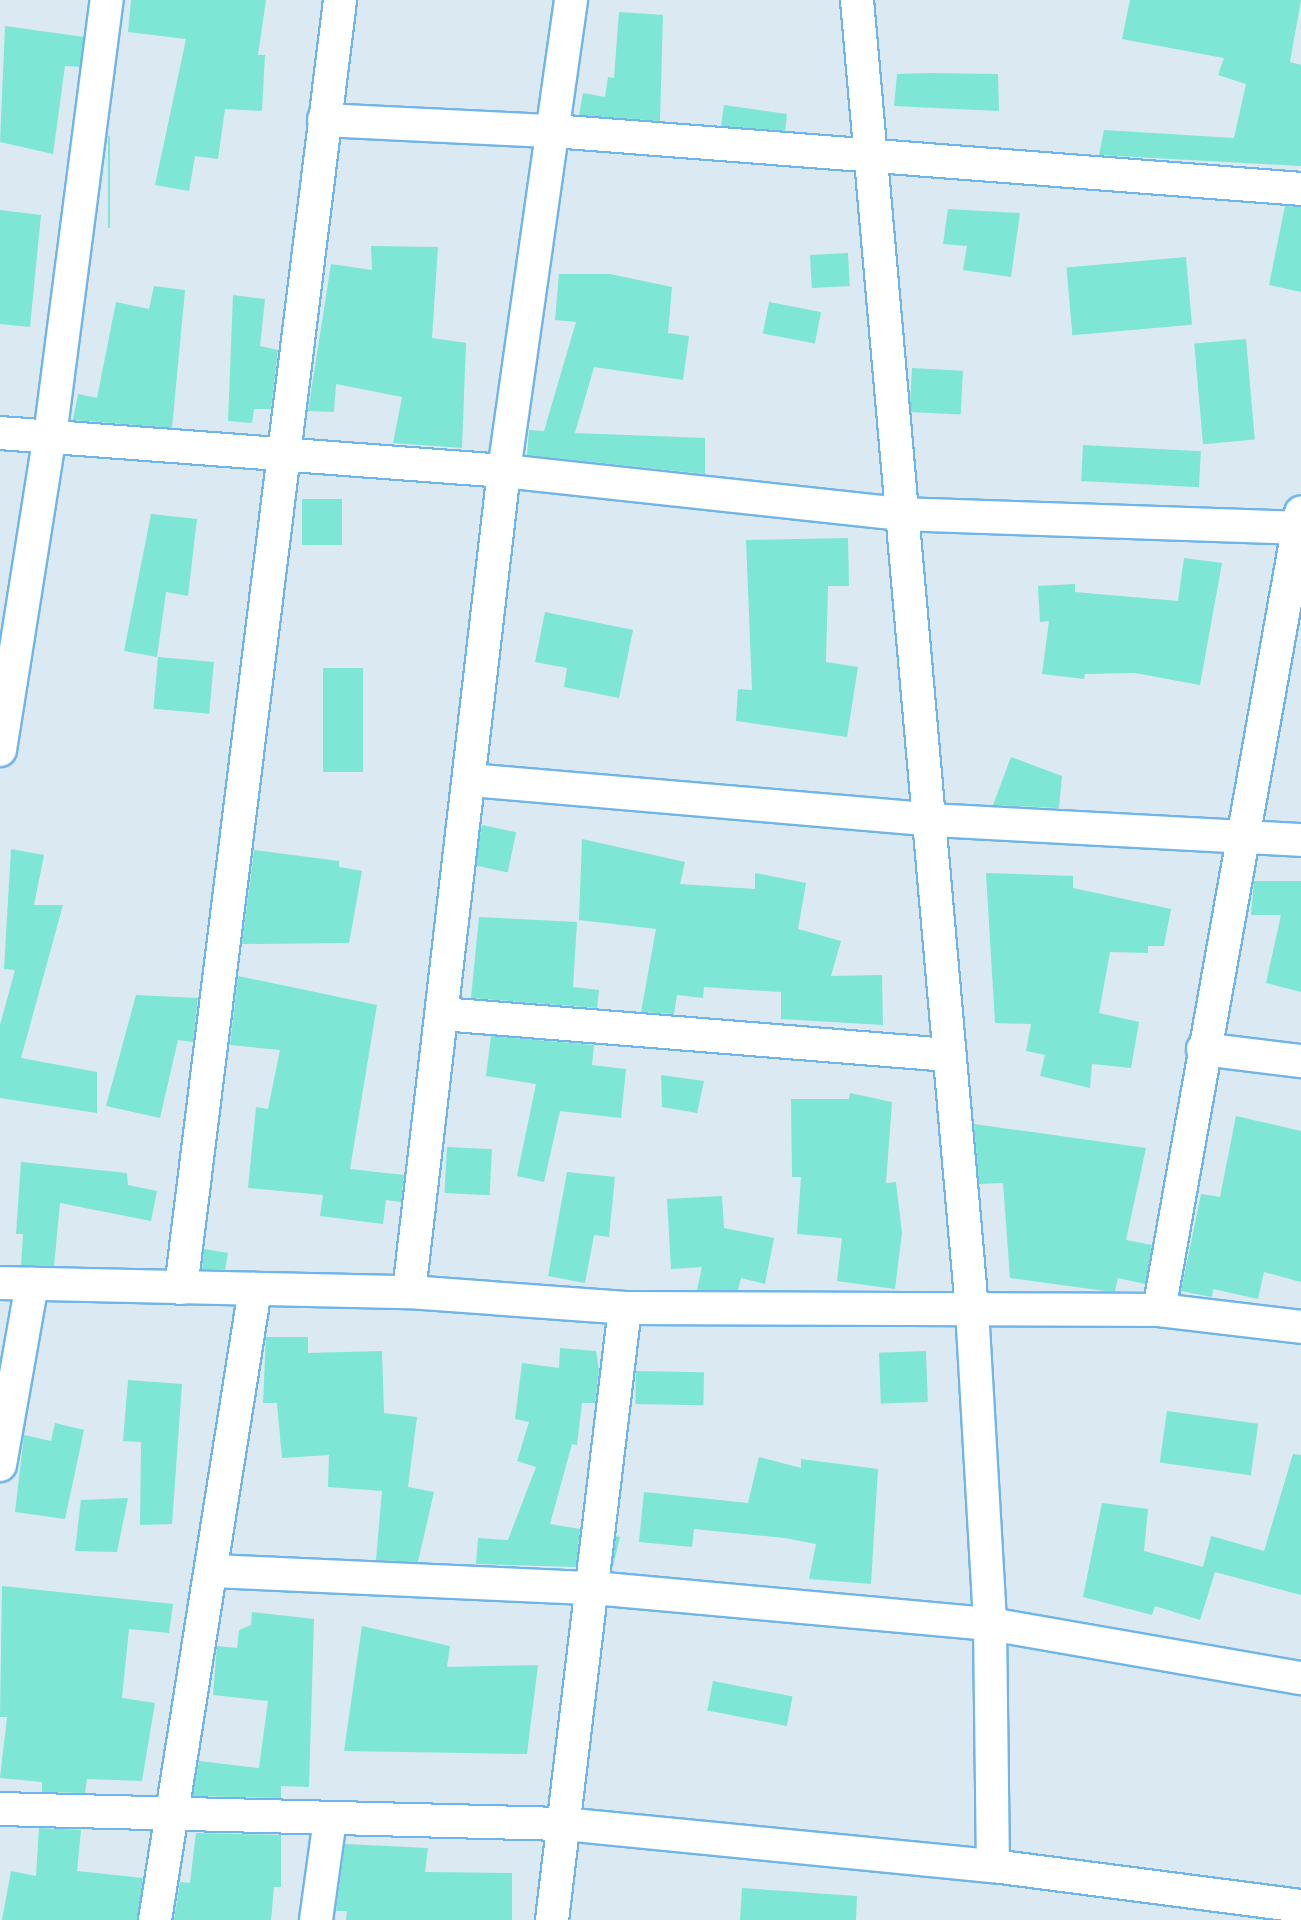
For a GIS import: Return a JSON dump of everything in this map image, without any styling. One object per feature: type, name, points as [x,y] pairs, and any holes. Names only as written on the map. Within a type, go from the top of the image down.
[{"type":"street","points":[[0,750],[50,436],[107,0]]},
{"type":"street","points":[[181,1288],[281,454],[341,0]]},
{"type":"street","points":[[409,1292],[504,471],[571,0]]},
{"type":"street","points":[[857,0],[900,514],[932,820],[948,1055],[972,1309],[990,1624],[993,1866]]},
{"type":"street","points":[[324,120],[554,131],[871,159],[1301,190]]},
{"type":"street","points":[[0,433],[504,471],[900,514],[1300,523],[1203,1049],[1159,1310]]},
{"type":"street","points":[[470,780],[932,820],[1244,833],[1301,840]]},
{"type":"street","points":[[442,1014],[948,1055]]},
{"type":"street","points":[[1203,1049],[1301,1061]]},
{"type":"street","points":[[0,1283],[409,1292],[625,1308],[1159,1310],[1301,1326]]},
{"type":"street","points":[[0,1465],[32,1284]]},
{"type":"street","points":[[155,1920],[214,1571],[254,1289]]},
{"type":"street","points":[[552,1920],[625,1308]]},
{"type":"street","points":[[214,1571],[593,1588],[990,1624],[1301,1678]]},
{"type":"street","points":[[0,1809],[172,1816],[563,1824],[993,1866],[1301,1906]]},
{"type":"street","points":[[316,1920],[330,1819]]},
{"type":"building","points":[[131,0],[266,0],[258,55],[265,55],[262,111],[225,109],[218,159],[195,156],[189,191],[155,185],[186,39],[128,32]]},
{"type":"building","points":[[1130,0],[1301,0],[1290,62],[1301,65],[1301,166],[1099,155],[1104,130],[1234,138],[1246,84],[1218,75],[1224,58],[1122,39]]},
{"type":"building","points":[[619,12],[663,15],[660,121],[579,115],[583,93],[605,97],[608,77],[614,78]]},
{"type":"building","points":[[5,26],[84,37],[80,67],[65,66],[53,154],[0,142]]},
{"type":"building","points":[[897,74],[998,74],[999,111],[894,106]]},
{"type":"building","points":[[724,105],[787,114],[785,131],[721,126]]},
{"type":"building","points":[[108,136],[110,136],[110,228]]},
{"type":"building","points":[[1285,206],[1301,207],[1301,292],[1269,285]]},
{"type":"building","points":[[948,209],[1020,213],[1011,277],[963,270],[967,246],[943,244]]},
{"type":"building","points":[[0,210],[41,215],[30,327],[0,324]]},
{"type":"building","points":[[371,246],[438,247],[432,338],[466,343],[462,448],[393,443],[402,397],[336,384],[334,412],[308,411],[331,264],[372,270]]},
{"type":"building","points":[[848,253],[850,286],[812,288],[810,255]]},
{"type":"building","points":[[1186,257],[1192,325],[1072,335],[1066,267]]},
{"type":"building","points":[[559,274],[610,274],[672,287],[668,333],[689,336],[683,380],[594,367],[575,433],[705,438],[705,474],[527,455],[529,430],[544,431],[576,322],[555,320]]},
{"type":"building","points":[[154,286],[185,290],[172,428],[73,420],[78,394],[97,398],[116,302],[149,309]]},
{"type":"building","points":[[233,295],[265,299],[260,346],[278,350],[271,409],[254,409],[252,423],[228,421]]},
{"type":"building","points":[[769,302],[821,312],[815,344],[763,333]]},
{"type":"building","points":[[1246,339],[1255,440],[1203,444],[1194,344]]},
{"type":"building","points":[[912,368],[963,371],[961,415],[910,412]]},
{"type":"building","points":[[1083,445],[1201,451],[1199,487],[1081,481]]},
{"type":"building","points":[[302,499],[342,499],[342,545],[302,545]]},
{"type":"building","points":[[151,514],[197,519],[188,596],[166,592],[157,657],[124,651]]},
{"type":"building","points":[[848,538],[849,586],[828,586],[826,662],[858,667],[847,737],[736,721],[738,689],[752,690],[746,540]]},
{"type":"building","points":[[1184,558],[1222,563],[1200,685],[1135,673],[1085,674],[1084,679],[1042,674],[1049,621],[1040,622],[1038,586],[1075,584],[1075,592],[1178,601]]},
{"type":"building","points":[[545,612],[633,630],[619,698],[564,687],[567,668],[535,662]]},
{"type":"building","points":[[158,657],[214,662],[209,714],[153,709]]},
{"type":"building","points":[[323,668],[363,668],[363,772],[323,772]]},
{"type":"building","points":[[1011,757],[1062,776],[1059,808],[993,805]]},
{"type":"building","points":[[482,825],[516,832],[508,872],[473,865]]},
{"type":"building","points":[[582,839],[685,862],[680,884],[755,889],[755,873],[806,883],[798,929],[841,941],[831,976],[882,975],[883,1025],[781,1019],[781,992],[704,987],[703,998],[677,995],[674,1014],[641,1012],[656,929],[579,920]]},
{"type":"building","points":[[11,849],[44,855],[34,905],[63,905],[21,1058],[97,1072],[97,1113],[0,1098],[0,1025],[15,970],[4,969]]},
{"type":"building","points":[[254,850],[339,861],[339,867],[362,871],[349,943],[242,944]]},
{"type":"building","points":[[986,873],[1073,876],[1073,888],[1171,909],[1164,946],[1148,946],[1148,953],[1110,952],[1099,1013],[1139,1022],[1131,1068],[1092,1064],[1090,1088],[1040,1076],[1045,1055],[1026,1051],[1031,1024],[995,1023]]},
{"type":"building","points":[[1254,881],[1301,881],[1301,992],[1266,983],[1281,915],[1251,915]]},
{"type":"building","points":[[479,917],[577,922],[573,987],[599,990],[597,1008],[471,998]]},
{"type":"building","points":[[238,976],[377,1005],[350,1169],[404,1175],[401,1202],[386,1200],[383,1224],[320,1216],[323,1195],[248,1188],[256,1107],[268,1109],[280,1050],[230,1045]]},
{"type":"building","points":[[136,995],[198,998],[193,1042],[178,1040],[160,1118],[106,1106]]},
{"type":"building","points":[[491,1036],[594,1045],[592,1065],[626,1069],[621,1118],[560,1111],[544,1182],[517,1176],[536,1084],[486,1076]]},
{"type":"building","points":[[661,1075],[704,1081],[697,1113],[662,1107]]},
{"type":"building","points":[[850,1093],[892,1102],[886,1183],[896,1182],[902,1233],[895,1289],[837,1281],[842,1238],[797,1234],[801,1177],[792,1177],[791,1099],[849,1099]]},
{"type":"building","points":[[1236,1116],[1301,1131],[1301,1282],[1264,1272],[1258,1299],[1213,1289],[1212,1297],[1181,1291],[1201,1194],[1220,1197]]},
{"type":"building","points":[[974,1124],[1146,1148],[1126,1240],[1152,1245],[1145,1284],[1118,1278],[1115,1291],[1105,1291],[1010,1278],[1003,1183],[979,1184]]},
{"type":"building","points":[[447,1147],[492,1149],[490,1195],[445,1193]]},
{"type":"building","points":[[21,1162],[127,1173],[128,1185],[157,1191],[151,1221],[60,1203],[54,1266],[21,1265],[23,1234],[16,1234]]},
{"type":"building","points":[[567,1172],[615,1177],[609,1237],[594,1235],[585,1283],[548,1276]]},
{"type":"building","points":[[722,1196],[724,1228],[774,1238],[765,1284],[741,1278],[738,1290],[697,1290],[702,1267],[671,1269],[667,1199]]},
{"type":"building","points":[[204,1249],[228,1253],[225,1270],[202,1269]]},
{"type":"building","points":[[266,1337],[308,1337],[308,1353],[382,1351],[384,1413],[417,1417],[408,1487],[434,1492],[418,1562],[376,1560],[382,1491],[328,1487],[329,1455],[282,1458],[277,1403],[263,1403]]},
{"type":"building","points":[[560,1348],[596,1351],[599,1370],[595,1403],[582,1403],[577,1445],[572,1444],[550,1524],[580,1529],[576,1567],[476,1564],[478,1538],[508,1540],[536,1467],[517,1461],[529,1422],[515,1419],[522,1363],[559,1368]]},
{"type":"building","points":[[926,1351],[928,1402],[881,1404],[879,1353]]},
{"type":"building","points":[[636,1371],[704,1372],[703,1405],[635,1404]]},
{"type":"building","points":[[128,1380],[182,1384],[172,1524],[140,1525],[141,1442],[123,1441]]},
{"type":"building","points":[[1167,1411],[1258,1424],[1251,1475],[1160,1462]]},
{"type":"building","points":[[55,1423],[84,1430],[65,1519],[15,1512],[24,1435],[51,1441]]},
{"type":"building","points":[[1293,1454],[1301,1455],[1301,1595],[1215,1572],[1200,1620],[1155,1606],[1152,1615],[1083,1597],[1102,1503],[1148,1509],[1144,1551],[1203,1567],[1211,1536],[1264,1551]]},
{"type":"building","points":[[759,1457],[801,1468],[801,1459],[878,1469],[871,1584],[809,1579],[816,1544],[785,1538],[694,1529],[692,1547],[639,1542],[644,1492],[748,1503]]},
{"type":"building","points":[[128,1498],[117,1552],[75,1551],[81,1500]]},
{"type":"building","points":[[616,1536],[620,1537],[612,1571]]},
{"type":"building","points":[[2,1586],[173,1604],[169,1633],[129,1629],[122,1698],[155,1703],[142,1781],[87,1779],[85,1793],[42,1792],[42,1782],[0,1778],[7,1717],[0,1717]]},
{"type":"building","points":[[252,1612],[314,1619],[309,1787],[281,1786],[281,1798],[193,1796],[199,1761],[259,1768],[268,1701],[213,1695],[217,1646],[237,1648],[239,1630],[251,1625]]},
{"type":"building","points":[[362,1626],[450,1646],[447,1667],[538,1665],[527,1754],[344,1751]]},
{"type":"building","points":[[713,1681],[793,1696],[787,1726],[707,1710]]},
{"type":"building","points":[[39,1828],[81,1830],[77,1871],[143,1878],[137,1920],[2,1920],[11,1871],[36,1876]]},
{"type":"building","points":[[196,1833],[281,1835],[281,1887],[274,1887],[271,1920],[174,1920],[180,1882],[190,1883]]},
{"type":"building","points":[[345,1844],[428,1848],[425,1872],[512,1873],[512,1920],[346,1920],[347,1911],[336,1911]]},
{"type":"building","points":[[742,1888],[857,1896],[856,1920],[740,1920]]}]
